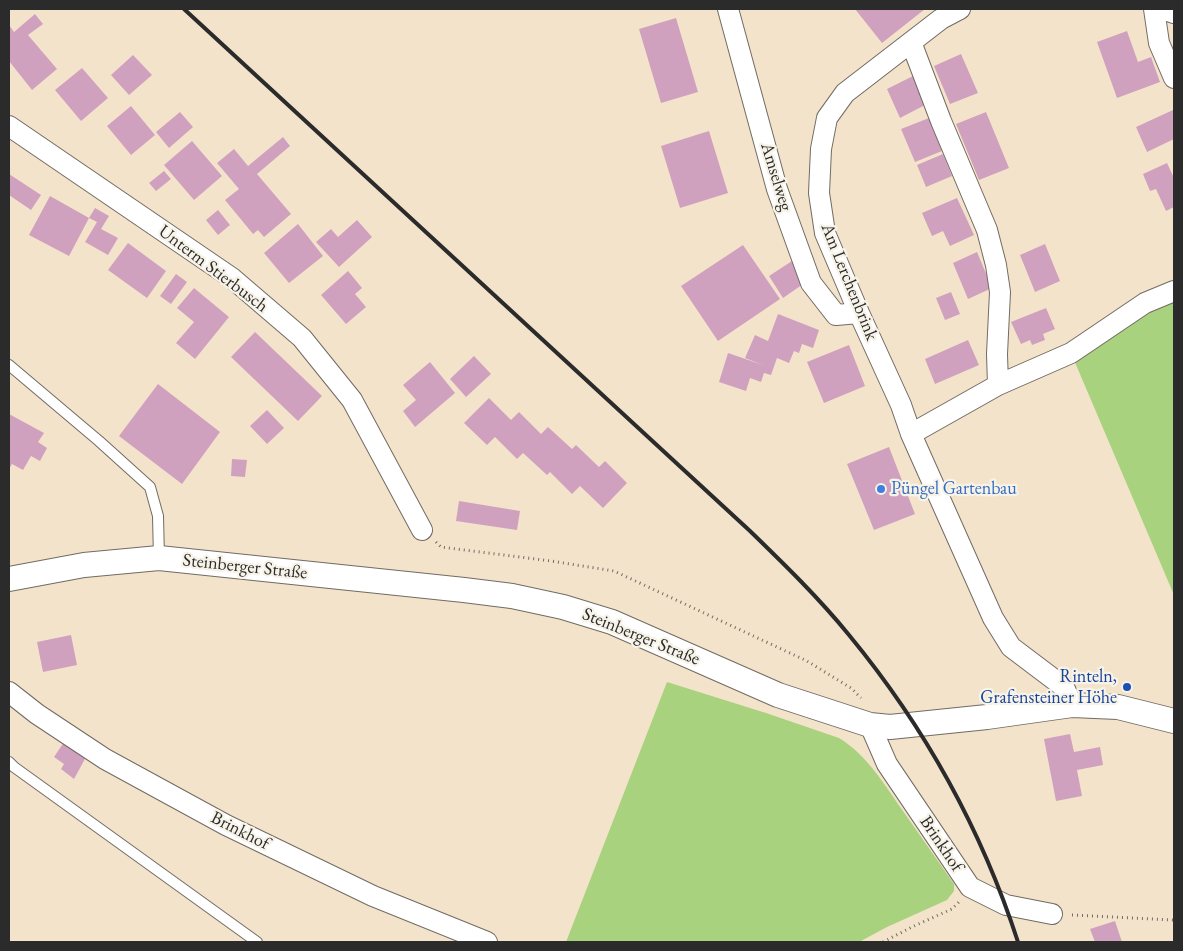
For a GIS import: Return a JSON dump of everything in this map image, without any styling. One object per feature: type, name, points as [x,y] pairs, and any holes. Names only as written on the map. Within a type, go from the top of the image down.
[{"type":"street","name":"Amselweg","points":[[728,9],[777,189],[811,283],[836,315],[859,313]]},
{"type":"street","name":"Am Lerchenbrink","points":[[960,9],[941,19],[844,92],[828,118],[821,149],[818,193],[825,233],[901,405],[911,434],[993,618],[1011,646],[1064,688],[1072,705]]},
{"type":"street","points":[[1154,9],[1159,43],[1174,78]]},
{"type":"street","points":[[1162,9],[1174,14]]},
{"type":"street","points":[[911,42],[941,121],[987,230],[996,265],[1000,292],[997,354],[998,385]]},
{"type":"street","name":"Unterm Stierbusch","points":[[9,126],[232,278],[302,338],[352,400],[422,530]]},
{"type":"street","points":[[911,434],[998,385],[1071,353],[1145,303],[1174,291]]},
{"type":"street","name":"Steinberger Straße","points":[[9,579],[84,565],[159,558],[464,590],[512,596],[563,607],[612,622],[778,695],[870,725],[890,727],[987,717],[1072,705],[1118,707],[1174,722]]},
{"type":"street","name":"Brinkhof","points":[[9,692],[37,714],[105,759],[226,825],[373,896],[487,942]]},
{"type":"street","name":"Brinkhof","points":[[870,725],[887,764],[970,887],[1006,905],[1052,914]]},
{"type":"lane","points":[[9,365],[150,487],[158,516],[159,558]]},
{"type":"lane","points":[[9,762],[29,779],[257,942]]},
{"type":"path","points":[[422,530],[440,547],[614,571],[807,661],[851,688],[864,701]]},
{"type":"path","points":[[883,942],[952,909],[970,887]]},
{"type":"path","points":[[1052,914],[1174,920]]},
{"type":"green space","points":[[1174,292],[1174,595],[1071,353]]},
{"type":"green space","points":[[667,682],[839,738],[849,745],[867,761],[882,781],[954,884],[954,891],[947,900],[859,942],[566,942]]},
{"type":"building","points":[[855,9],[925,9],[882,43]]},
{"type":"building","points":[[35,14],[43,24],[28,35],[57,69],[32,90],[9,61],[9,25],[14,32]]},
{"type":"building","points":[[676,18],[698,92],[661,103],[639,29]]},
{"type":"building","points":[[1127,31],[1138,62],[1151,57],[1160,82],[1117,98],[1097,42]]},
{"type":"building","points":[[961,54],[978,93],[950,104],[934,66]]},
{"type":"building","points":[[133,55],[152,75],[129,95],[111,75]]},
{"type":"building","points":[[82,68],[108,98],[81,121],[55,90]]},
{"type":"building","points":[[913,76],[925,105],[900,118],[887,89]]},
{"type":"building","points":[[131,106],[155,135],[131,155],[107,126]]},
{"type":"building","points":[[1173,110],[1174,139],[1147,152],[1136,127]]},
{"type":"building","points":[[180,112],[193,127],[169,148],[156,132]]},
{"type":"building","points":[[986,112],[1009,168],[979,180],[956,124]]},
{"type":"building","points":[[929,118],[942,151],[915,162],[901,129]]},
{"type":"building","points":[[709,131],[728,193],[680,208],[661,146]]},
{"type":"building","points":[[283,137],[290,146],[257,174],[291,214],[264,237],[258,230],[253,234],[225,200],[239,189],[217,163],[234,149],[248,166]]},
{"type":"building","points":[[192,141],[222,176],[194,200],[164,165]]},
{"type":"building","points":[[943,154],[952,176],[926,187],[917,165]]},
{"type":"building","points":[[1167,163],[1174,178],[1174,207],[1166,211],[1156,189],[1150,191],[1143,174]]},
{"type":"building","points":[[164,171],[171,179],[156,191],[149,183]]},
{"type":"building","points":[[9,174],[41,195],[31,210],[9,195]]},
{"type":"building","points":[[50,196],[89,218],[69,256],[29,235]]},
{"type":"building","points":[[957,198],[974,235],[950,246],[943,231],[932,236],[922,213]]},
{"type":"building","points":[[95,208],[109,216],[101,229],[118,238],[108,255],[85,242],[97,222],[89,218]]},
{"type":"building","points":[[218,210],[230,225],[218,235],[206,220]]},
{"type":"building","points":[[357,220],[372,237],[339,267],[316,242],[331,229],[338,237]]},
{"type":"building","points":[[298,224],[323,256],[289,283],[264,253]]},
{"type":"building","points":[[128,243],[166,271],[147,298],[108,270]]},
{"type":"building","points":[[1045,244],[1060,281],[1035,292],[1020,255]]},
{"type":"building","points":[[743,245],[780,299],[718,341],[681,286]]},
{"type":"building","points":[[977,252],[992,288],[968,299],[953,263]]},
{"type":"building","points":[[792,261],[806,282],[783,298],[769,276]]},
{"type":"building","points":[[348,271],[362,288],[355,294],[366,307],[346,324],[321,295]]},
{"type":"building","points":[[176,274],[187,282],[171,304],[160,296]]},
{"type":"building","points":[[194,288],[229,317],[195,359],[176,343],[194,322],[177,308]]},
{"type":"building","points":[[951,292],[960,314],[945,320],[936,298]]},
{"type":"building","points":[[1046,308],[1055,329],[1043,334],[1045,340],[1032,345],[1030,340],[1021,344],[1011,322]]},
{"type":"building","points":[[778,314],[819,330],[813,348],[802,344],[799,353],[794,351],[789,363],[777,358],[771,375],[764,373],[761,382],[750,378],[746,391],[719,382],[728,353],[763,365],[745,358],[755,335],[768,341]]},
{"type":"building","points":[[255,332],[322,396],[298,421],[231,357]]},
{"type":"building","points":[[968,340],[979,365],[935,384],[925,359]]},
{"type":"building","points":[[849,345],[865,386],[824,403],[807,362]]},
{"type":"building","points":[[474,356],[491,374],[466,397],[450,379]]},
{"type":"building","points":[[430,362],[455,393],[415,427],[403,411],[416,400],[403,385]]},
{"type":"building","points":[[158,384],[220,432],[182,484],[119,436]]},
{"type":"building","points":[[489,398],[511,420],[519,412],[541,434],[548,427],[572,449],[576,445],[599,467],[605,461],[627,483],[603,508],[580,486],[572,494],[550,472],[547,475],[523,453],[517,459],[495,437],[487,445],[464,423]]},
{"type":"building","points":[[267,410],[284,428],[267,444],[250,426]]},
{"type":"building","points":[[9,414],[44,433],[38,442],[47,448],[40,461],[31,456],[23,470],[12,464],[9,469]]},
{"type":"building","name":"Püngel Gartenbau","points":[[889,447],[915,514],[874,530],[847,464]]},
{"type":"building","points":[[232,459],[247,460],[245,477],[231,476]]},
{"type":"building","points":[[459,501],[520,511],[517,530],[456,521]]},
{"type":"building","points":[[71,635],[77,665],[43,672],[37,642]]},
{"type":"building","points":[[1070,734],[1074,752],[1100,747],[1103,765],[1077,770],[1082,796],[1056,801],[1044,739]]},
{"type":"building","points":[[64,742],[86,757],[74,779],[61,769],[64,764],[54,757]]},
{"type":"building","points":[[1115,921],[1122,942],[1095,942],[1090,929]]},
{"type":"railway","points":[[184,9],[750,531],[826,608],[849,635],[902,706],[948,781],[987,860],[1018,942]]},
{"type":"place","name":"Püngel Gartenbau","points":[[881,489]]},
{"type":"place","name":"Rinteln, Grafensteiner Höhe","points":[[1127,687]]}]
